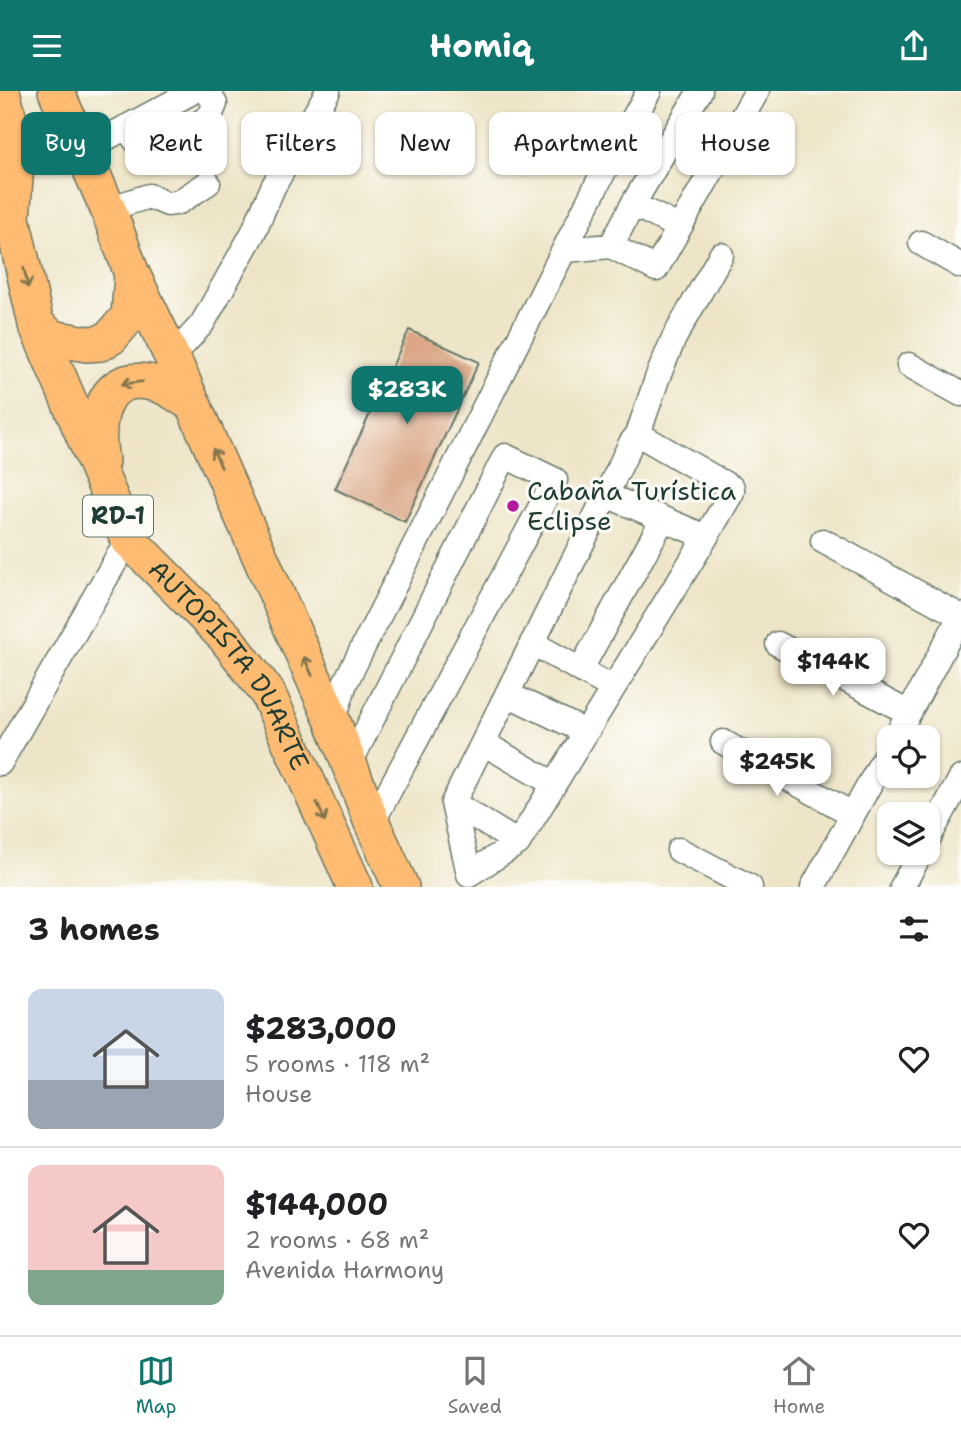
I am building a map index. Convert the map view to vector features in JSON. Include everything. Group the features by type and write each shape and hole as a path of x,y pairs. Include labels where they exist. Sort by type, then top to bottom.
{"highway":[{"name":"AUTOPISTA DUARTE","path":"56,91 65,112"},
{"name":"AUTOPISTA DUARTE","path":"3,98 17,153 12,218 36,324 128,539 225,637 267,692 355,887"},
{"name":"AUTOPISTA DUARTE","path":"93,175 132,274 194,405 333,722 372,823 401,887"},
{"path":"36,324 52,338 87,344 101,343 111,337 129,316 132,274"},
{"path":"106,488 99,450 99,431 102,410 109,393 123,382 138,381 158,384 194,405"}],"street":[{"path":"154,112 194,91"},
{"path":"207,91 215,104 211,112"},
{"path":"172,357 202,324 253,233 273,187 328,91"},
{"path":"333,722 345,683 608,163 649,91"},
{"path":"611,246 700,91"},
{"path":"565,250 611,246 656,269 757,91"},
{"path":"108,209 149,196 168,204 179,202 208,183"},
{"path":"633,204 678,227"},
{"path":"921,243 961,266"},
{"path":"638,434 732,488 733,492 518,843 463,880 453,803 631,443 638,434 674,338 721,255"},
{"path":"909,365 961,394"},
{"path":"349,765 505,456 555,480 372,823"},
{"path":"606,495 706,537"},
{"path":"580,669 663,519"},
{"path":"0,763 128,539"},
{"path":"823,541 961,616 902,725"},
{"path":"533,643 613,688"},
{"path":"778,644 909,713"},
{"path":"507,694 586,731"},
{"path":"723,742 852,814"},
{"path":"483,743 554,784"},
{"path":"813,887 877,769"},
{"path":"940,817 961,778"},
{"path":"453,803 518,843"},
{"path":"679,850 750,887"},
{"path":"902,887 913,865"}],"building":[{"path":"409,330 479,362 405,522 335,489"}],"place":[{"name":"Cabaña Turística Eclipse","path":"513,506"}]}
